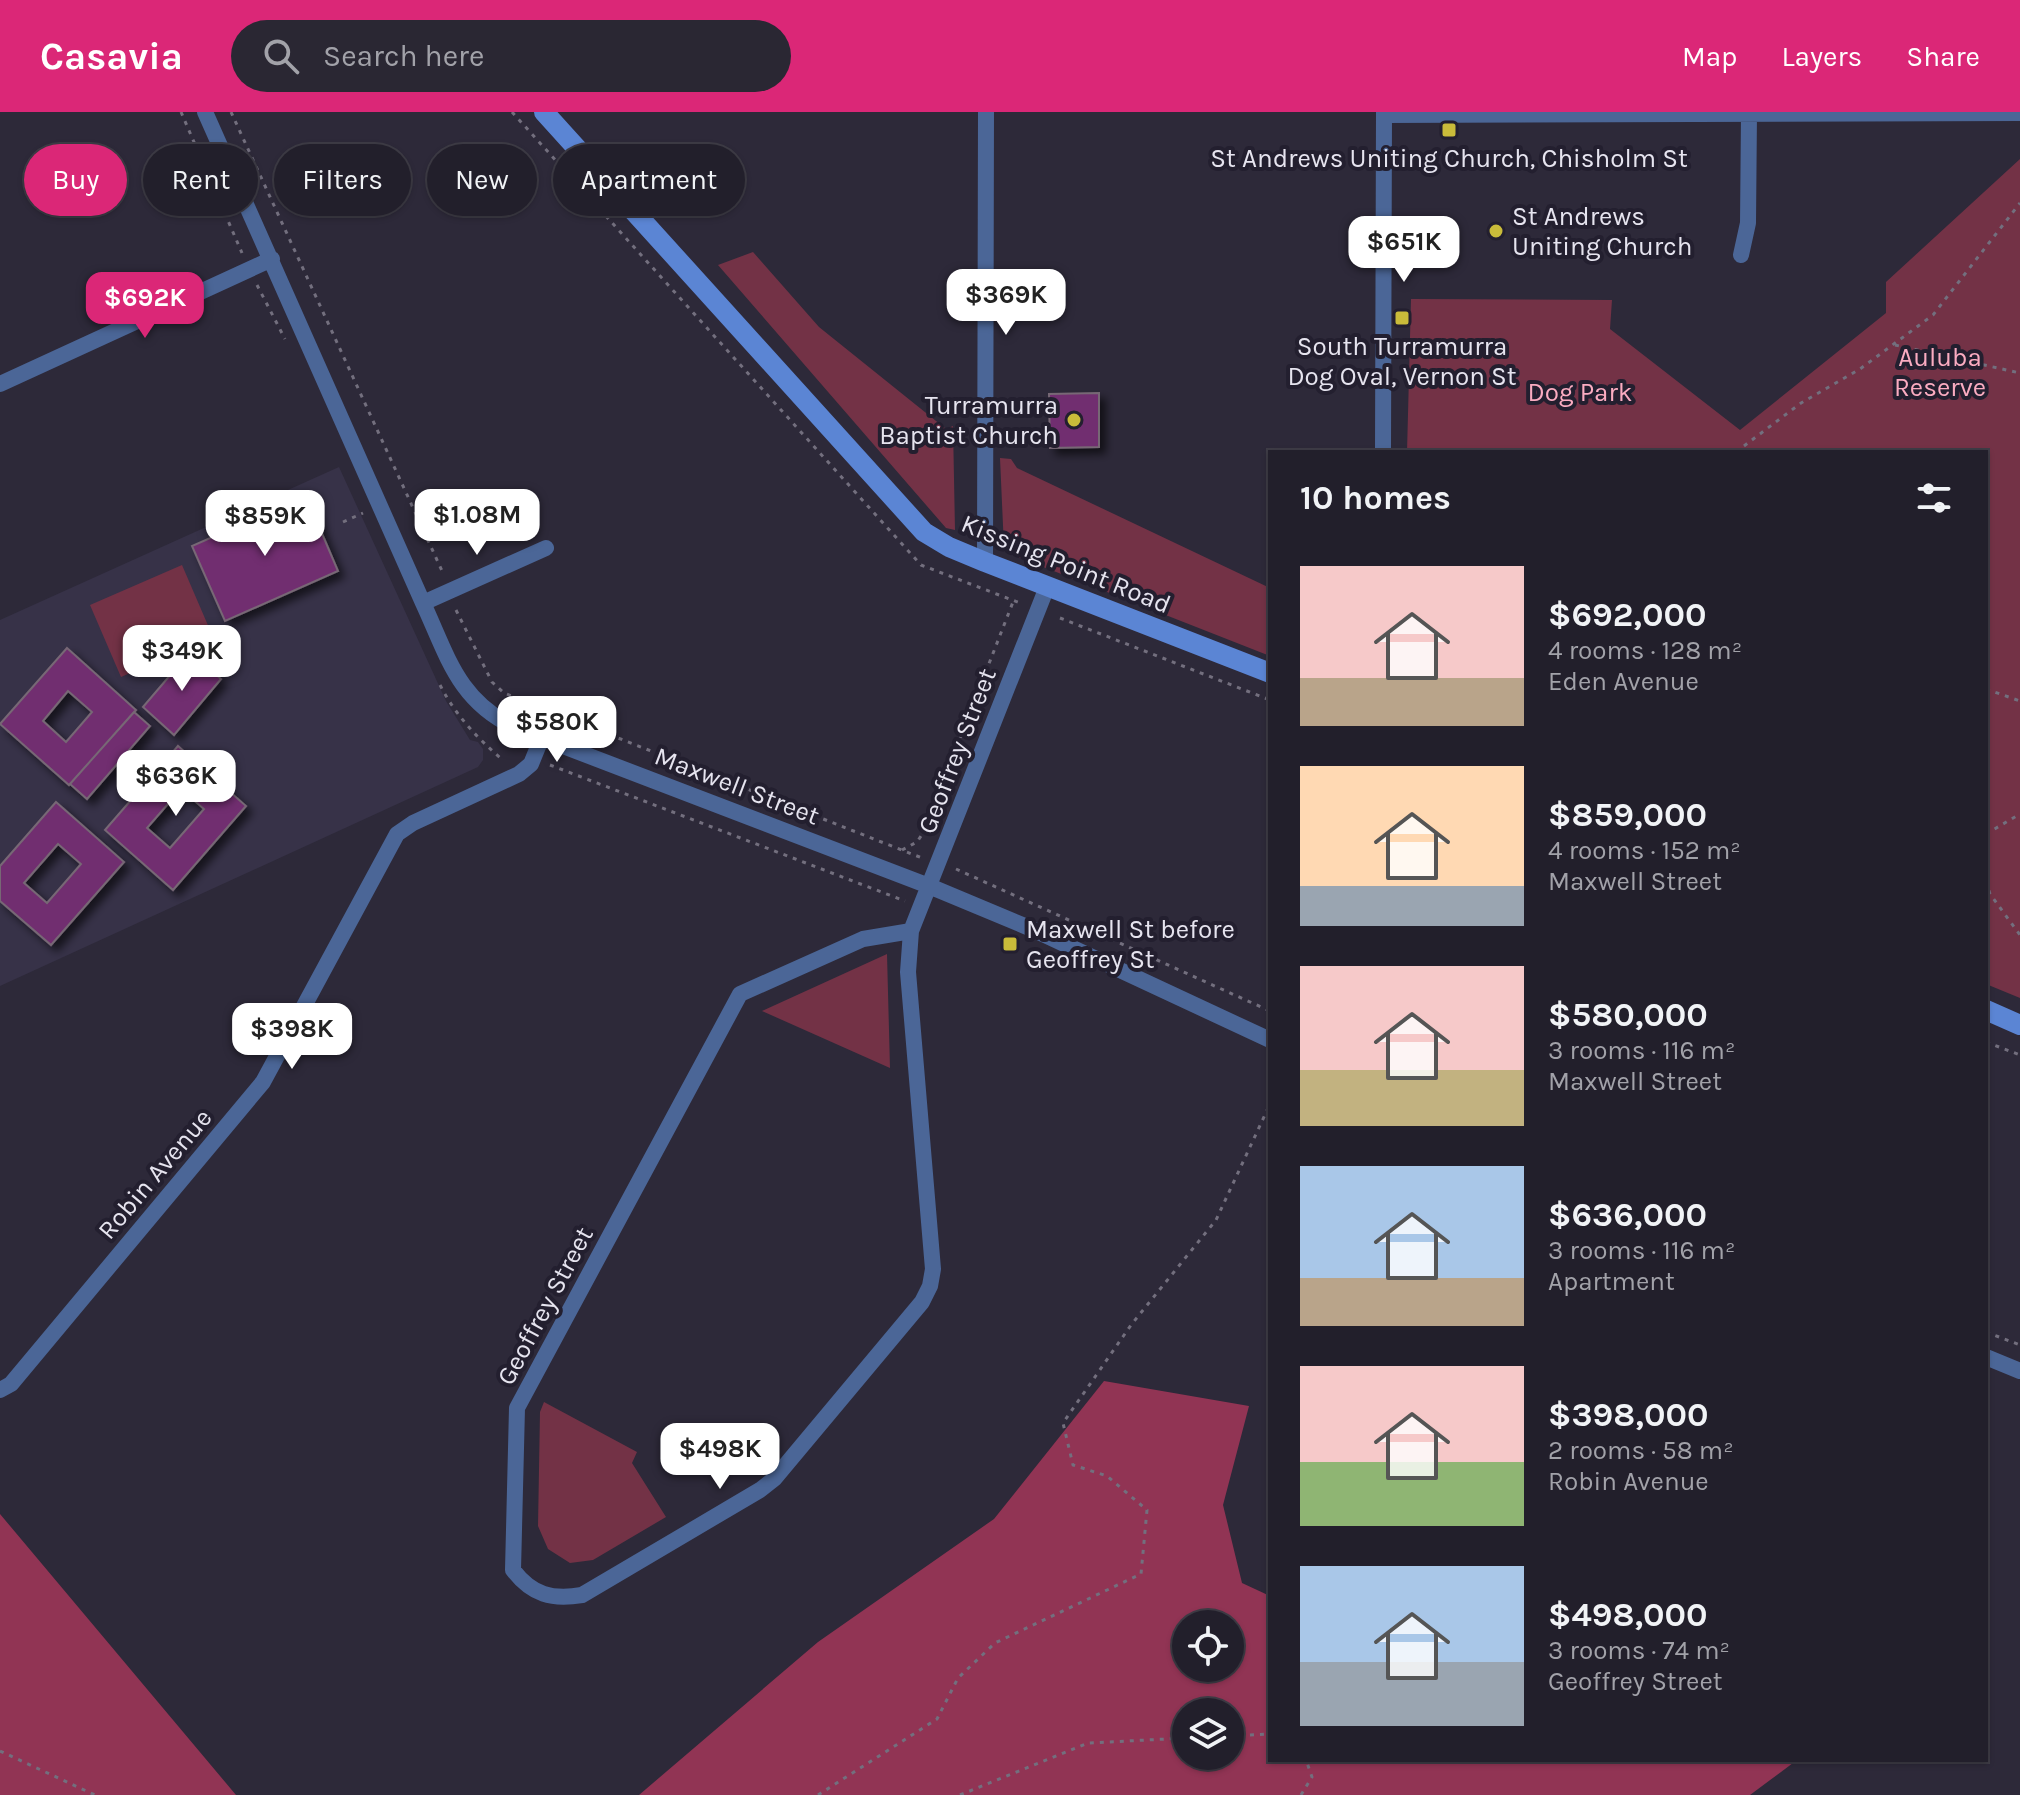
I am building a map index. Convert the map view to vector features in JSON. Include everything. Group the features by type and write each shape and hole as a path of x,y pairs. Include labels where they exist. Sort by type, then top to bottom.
{"street":[{"name":"Maxwell Street","path":"205,112 459,679 470,696 494,717 929,886 1032,929 1268,1039"},
{"name":"Kissing Point Road","path":"544,112 924,532 949,547 985,562 1268,672"},
{"path":"985,562 986,112"},
{"path":"1741,255 1748,223 1749,113"},
{"path":"1383,450 1384,114 2020,113"},
{"path":"0,384 272,259"},
{"path":"423,603 546,548"},
{"name":"Geoffrey Street","path":"911,931 863,939 740,994 517,1408 513,1570 523,1584 538,1593 559,1599 582,1595 760,1490 774,1479 922,1302 930,1286 933,1269 908,972 911,931 1047,587"},
{"name":"Robin Avenue","path":"0,1390 11,1384 263,1082 397,834 413,823 519,774 531,764 542,737"},
{"path":"1988,1011 2020,1025"},
{"path":"1988,1358 2020,1371"}],"path":[{"path":"181,112 244,256"},
{"path":"231,112 444,577"},
{"path":"1739,450 1801,403 1860,369 1933,315 2020,203"},
{"path":"1893,344 2020,373"},
{"path":"343,522 363,513"},
{"path":"902,850 917,842 923,833 1013,600"},
{"path":"456,610 492,682 504,693 922,858"},
{"path":"1060,618 1268,699"},
{"path":"1988,690 2020,701"},
{"path":"549,765 905,901"},
{"path":"736,796 741,785"},
{"path":"1988,833 2020,814"},
{"path":"956,869 1268,1010"},
{"path":"1988,888 2020,935"},
{"path":"1988,1043 2020,1055"},
{"path":"818,1795 937,1719 958,1678 995,1643 1141,1574 1147,1510 1107,1476 1073,1465 1063,1423 1131,1325 1216,1220 1268,1108"},
{"path":"1988,1333 2020,1345"},
{"path":"1244,1735 1268,1734"},
{"path":"960,1795 1088,1743 1172,1739"},
{"path":"0,1751 95,1795"},
{"path":"1301,1795 1312,1777 1307,1762"}],"shaded area":[{"path":"339,467 446,701 470,740 478,742 483,749 483,760 478,767 0,986 0,620"},
{"path":"1104,1381 1249,1406 1223,1505 1242,1583 1268,1595 1268,1762 1794,1762 1750,1795 639,1795 818,1642 994,1519"},
{"path":"0,1514 236,1795 0,1795"}],"green space":[{"name":"Auluba Reserve","path":"2020,159 2020,998 1988,985 1988,450 1407,450 1411,299 1612,300 1610,329 1740,430 1886,313 1886,282"},
{"path":"753,252 819,327 946,429 953,426 955,530 946,528 718,265"},
{"path":"1000,458 1011,459 1017,468 1268,587 1268,655 1018,557 1004,548"},
{"path":"182,565 213,637 121,677 90,605"},
{"path":"887,954 890,1068 762,1011"},
{"path":"544,1402 637,1452 632,1463 666,1517 593,1560 570,1563 548,1549 538,1526 540,1412"}],"building":[{"name":"Turramurra Baptist Church","path":"1099,393 1099,447 1050,448 1049,394"},
{"path":"306,496 338,571 225,621 192,546"},
{"path":"67,648 136,710 69,785 0,724","holes":["68,691 92,712 66,742 43,721"]},
{"path":"190,652 221,679 174,735 143,707"},
{"path":"134,712 150,726 87,799 70,784"},
{"path":"178,746 246,806 173,890 105,830","holes":["181,789 204,809 170,848 147,828"]},
{"path":"56,802 124,862 51,945 0,901 0,866","holes":["58,844 81,864 47,903 24,883"]}],"place":[{"name":"St Andrews Uniting Church, Chisholm St","path":"1449,130"},
{"name":"St Andrews Uniting Church","path":"1496,231"},
{"name":"South Turramurra Dog Oval, Vernon St","path":"1402,318"},
{"name":"Turramurra Baptist Church","path":"1074,420"},
{"name":"Maxwell St before Geoffrey St","path":"1010,944"}],"park label":[{"name":"Dog Park","path":"1580,392"}]}
